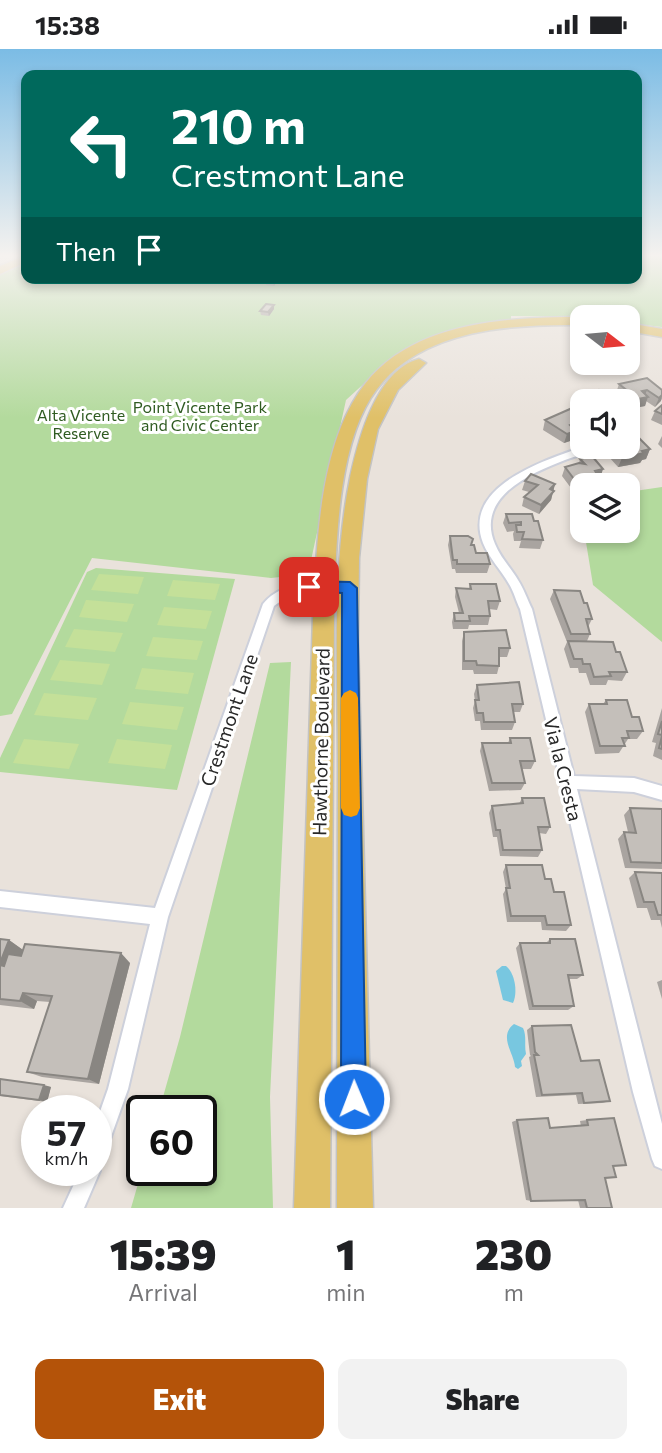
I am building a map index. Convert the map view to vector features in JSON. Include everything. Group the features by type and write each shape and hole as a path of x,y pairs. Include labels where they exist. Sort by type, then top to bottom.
{"main road":[{"name":"Hawthorne Boulevard","path":"355,1208 337,587 336,482 346,439 361,402 386,372 429,344 481,328 533,321 570,321"},
{"name":"Hawthorne Boulevard","path":"312,1208 337,587 353,523 365,449 383,399 394,383 427,358 474,339 533,329 570,329"},
{"path":"640,329 662,333"},
{"path":"640,337 662,341"}],"street":[{"name":"Via la Cresta","path":"570,456 515,479 492,499 486,512 487,539 516,586 526,609 566,782 662,1159"},
{"name":"Crestmont Lane","path":"112,1106 160,917 269,604 294,587 337,587"},
{"path":"566,782 634,785 662,793"},
{"path":"0,899 160,917"},
{"path":"73,1208 83,1186"}],"green space":[{"name":"Point Vicente Park and Civic Center","path":"0,309 570,309 570,317 511,316 511,320 470,326 407,350 380,369 346,400 308,574 271,578 92,558 12,714 0,716"},
{"name":"Point Vicente Park and Civic Center","path":"640,309 662,309 662,327 640,324"},
{"path":"662,487 662,642 593,585 586,543 640,543 640,490"},
{"path":"96,568 235,579 177,790 0,772 0,758 87,572"},
{"path":"99,574 144,577 138,594 91,590"},
{"path":"173,580 220,584 215,600 167,596"},
{"path":"86,600 134,604 127,622 79,617"},
{"path":"164,607 212,611 206,629 157,625"},
{"path":"74,629 123,633 115,652 65,647"},
{"path":"153,637 203,641 197,660 146,656"},
{"path":"60,660 110,664 102,685 50,680"},
{"path":"291,662 270,1097 273,1208 131,1208 137,1186 217,1186 217,1095 164,1095 180,1037 270,663"},
{"path":"142,668 194,673 188,694 135,689"},
{"path":"44,693 97,698 88,720 34,715"},
{"path":"130,702 184,707 177,730 122,724"},
{"path":"24,739 79,744 69,769 13,763"},
{"path":"117,739 172,745 165,769 108,763"}],"water":[{"path":"502,966 509,969 515,983 513,1003 503,1000 496,971"},
{"path":"514,1024 523,1028 525,1037 526,1054 521,1061 522,1066 518,1069 515,1067 507,1039 509,1029"}],"building":[{"path":"647,378 662,390 662,395 659,398 647,390 642,391 648,397 640,399 640,389 625,389 619,384"},
{"path":"662,405 662,414 655,411"},
{"path":"570,409 570,433 567,434 545,420"},
{"path":"640,439 650,449 642,451 644,453 640,454"},
{"path":"580,459 595,459 603,469 595,471 596,473 570,474 565,467 579,463 585,464"},
{"path":"531,474 555,484 550,489 554,491 541,505 524,497 538,485 525,481"},
{"path":"506,514 532,514 534,521 538,521 543,540 522,539 524,532 517,532 516,525 521,525 521,522 509,523"},
{"path":"450,536 468,536 473,539 471,545 474,545 476,553 487,553 490,564 457,564 457,560 453,560"},
{"path":"470,584 496,584 500,601 488,601 490,616 469,616 470,621 455,621 454,613 463,613 456,588 471,589"},
{"path":"554,590 580,591 592,619 586,619 590,634 571,634"},
{"path":"506,630 510,648 499,648 499,666 477,665 476,661 464,661 464,632"},
{"path":"568,641 613,642 616,652 620,652 627,672 609,672 611,676 594,677 590,664 583,664 582,659 574,659"},
{"path":"519,682 523,704 512,704 515,722 484,722 483,713 477,713 477,685"},
{"path":"606,700 627,700 632,717 639,717 643,731 627,731 629,738 622,738 625,746 600,746 589,704 607,704"},
{"path":"510,738 530,738 535,761 520,761 525,783 492,783 482,743 511,743"},
{"path":"522,798 544,798 550,827 538,827 542,850 503,850 492,806 523,803"},
{"path":"630,808 662,809 662,863 631,862 624,832 636,833"},
{"path":"506,865 542,865 545,879 551,879 554,892 564,892 571,925 547,925 545,916 511,916 506,888 510,888"},
{"path":"635,872 662,873 662,915 658,915 654,902 644,902"},
{"path":"0,939 9,940 0,963"},
{"path":"550,939 575,939 583,975 568,975 574,1006 533,1006 520,943 550,943"},
{"path":"25,944 121,953 88,1079 27,1072 52,996 23,993 20,1001 0,999 0,965 4,966 8,954 21,956"},
{"path":"571,1025 581,1061 599,1060 610,1101 584,1103 582,1093 542,1095 534,1055 538,1055 535,1052 532,1026"},
{"path":"0,1079 44,1085 41,1095 21,1095 21,1098 0,1095"},
{"path":"548,1118 550,1128 588,1125 587,1120 614,1118 626,1165 613,1166 616,1177 605,1178 612,1208 587,1208 585,1200 531,1201 517,1120"}],"slow traffic":[{"path":"350,698 351,808"}],"route":[{"path":"309,587 350,588 354,1099"}],"park label":[{"name":"Alta Vicente Reserve","path":"81,424"}]}
